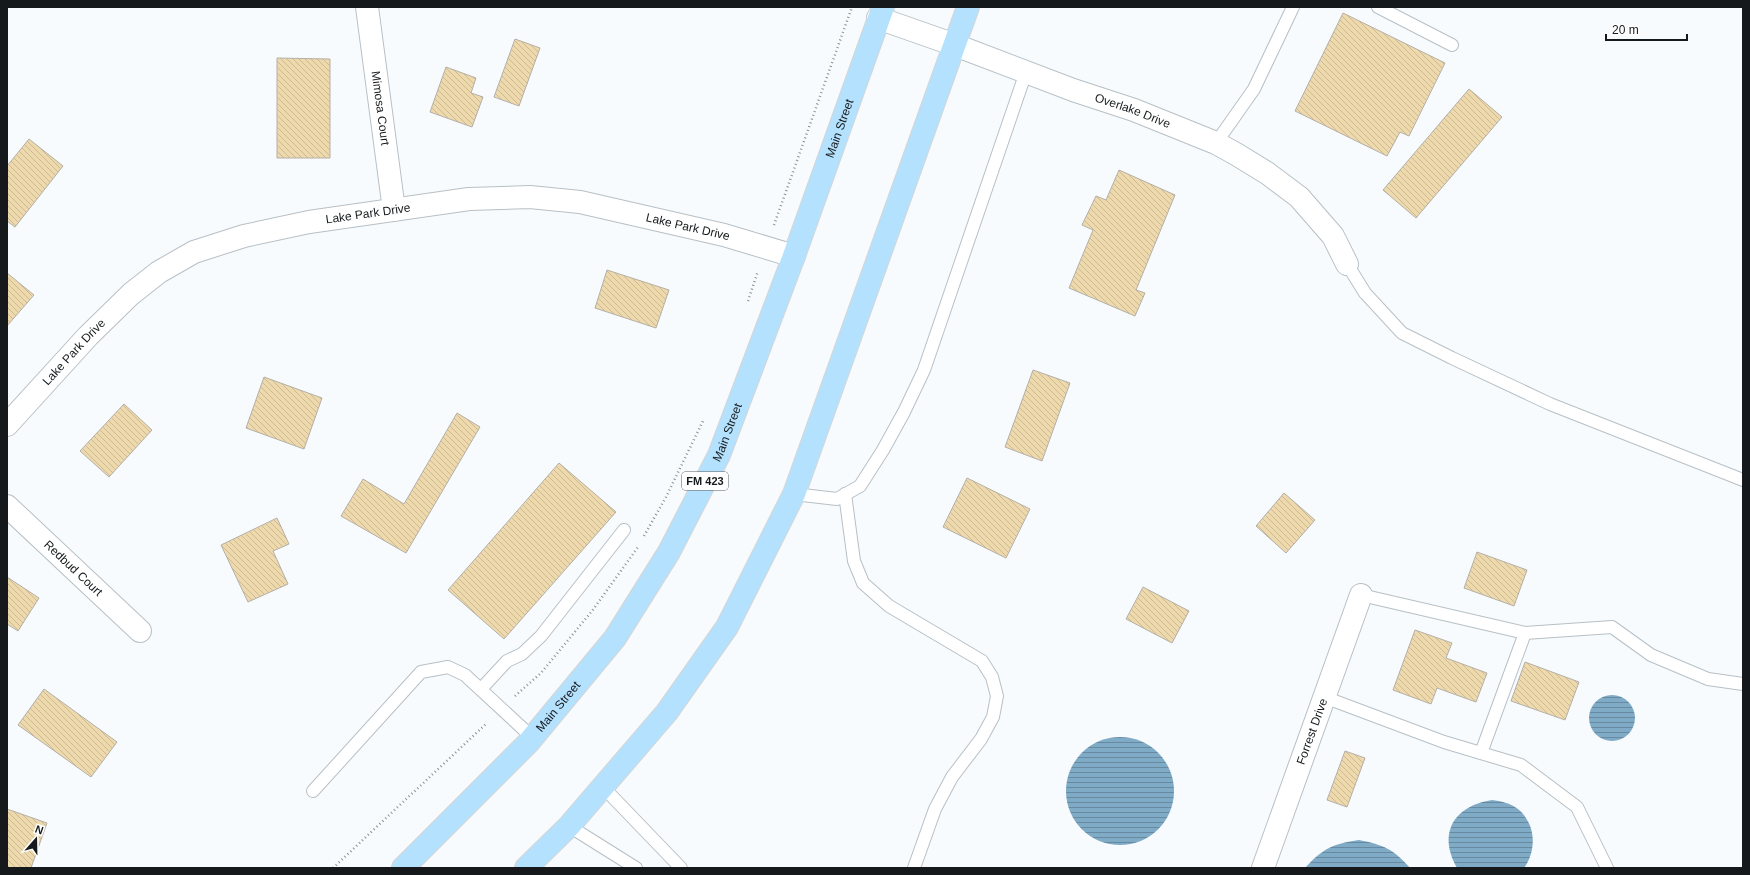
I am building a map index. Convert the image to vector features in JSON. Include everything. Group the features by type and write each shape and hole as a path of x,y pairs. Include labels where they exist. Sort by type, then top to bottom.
{"main road":[{"path":"526,868 569,826 667,712 727,627 794,494 968,7"},
{"name":"Main Street","path":"403,868 532,738 615,638 669,552 718,455 794,256 880,13"}],"street":[{"name":"Mimosa Court","path":"367,7 394,210"},
{"name":"Overlake Drive","path":"880,13 955,45 1073,90 1134,110 1216,143 1267,173 1299,197 1333,236 1347,264"},
{"name":"Lake Park Drive","path":"7,425 88,336 131,294 159,272 194,252 244,236 309,222 469,199 530,197 580,202 724,235 794,256"},
{"name":"Redbud Court","path":"7,506 140,631"},
{"name":"Forrest Drive","path":"1263,868 1361,595"}],"lane":[{"path":"1216,143 1254,89 1293,7"},
{"path":"1378,7 1452,45"},
{"path":"794,494 837,499 860,486 883,450 904,412 924,370 1026,72"},
{"path":"1347,264 1365,293 1402,333 1550,404 1743,480"},
{"path":"845,494 854,561 863,583 889,606 982,661 992,677 997,696 993,717 981,739 952,777 935,809 914,868"},
{"path":"481,689 508,662 522,654 541,636 624,530"},
{"path":"1361,595 1525,633 1612,627 1651,655 1708,679 1743,684"},
{"path":"1481,753 1525,633"},
{"path":"313,791 421,672 448,667 465,675 532,738"},
{"path":"1324,697 1444,742 1521,765 1577,807 1607,868"},
{"path":"603,787 681,868"},
{"path":"569,826 636,868"}],"path":[{"path":"747,305 852,7"},
{"path":"643,538 666,497 704,419"},
{"path":"333,868 545,667 592,611 639,545"}],"water":[{"path":"1612,695 1625,699 1631,705 1635,718 1631,731 1625,737 1612,741 1599,737 1593,731 1589,718 1593,705 1599,699"},
{"path":"1120,737 1141,741 1158,753 1170,770 1174,791 1170,812 1158,829 1141,841 1120,845 1099,841 1082,829 1070,812 1066,791 1070,770 1082,753 1099,741"},
{"path":"1492,800 1515,807 1524,815 1533,837 1533,845 1528,861 1524,868 1457,868 1451,855 1449,843 1449,833 1453,823 1459,815 1468,808 1479,803"},
{"path":"1359,840 1388,849 1398,856 1410,868 1305,868 1323,851 1335,845"}],"building":[{"path":"1343,13 1445,63 1409,136 1400,132 1387,156 1295,111"},
{"path":"515,39 540,48 519,106 494,97"},
{"path":"277,58 330,59 330,158 277,158"},
{"path":"446,67 476,78 471,93 483,97 472,127 430,112"},
{"path":"1469,89 1502,117 1416,218 1383,190"},
{"path":"29,139 63,166 15,227 7,221 7,166"},
{"path":"1119,170 1175,195 1136,290 1145,293 1135,316 1069,288 1093,230 1082,225 1096,196 1106,200"},
{"path":"607,270 669,290 656,328 595,308"},
{"path":"7,273 34,295 7,326"},
{"path":"1033,370 1070,383 1042,461 1005,447"},
{"path":"264,377 322,398 304,449 246,428"},
{"path":"124,404 152,430 109,477 80,451"},
{"path":"457,413 480,427 406,553 341,516 363,479 404,504"},
{"path":"559,463 616,512 504,639 448,590"},
{"path":"967,478 1030,509 1006,558 943,527"},
{"path":"1284,493 1315,520 1286,553 1256,526"},
{"path":"277,518 289,544 273,551 288,584 248,602 221,545"},
{"path":"1477,552 1527,570 1514,606 1464,588"},
{"path":"7,577 39,598 18,631 7,624"},
{"path":"1143,587 1189,611 1172,643 1126,619"},
{"path":"1415,630 1452,643 1446,658 1487,673 1476,702 1437,688 1431,704 1393,690"},
{"path":"1525,662 1579,682 1565,720 1511,701"},
{"path":"44,689 117,742 91,777 18,725"},
{"path":"1345,751 1365,758 1347,807 1327,800"},
{"path":"7,809 47,823 31,868 7,868"}]}
